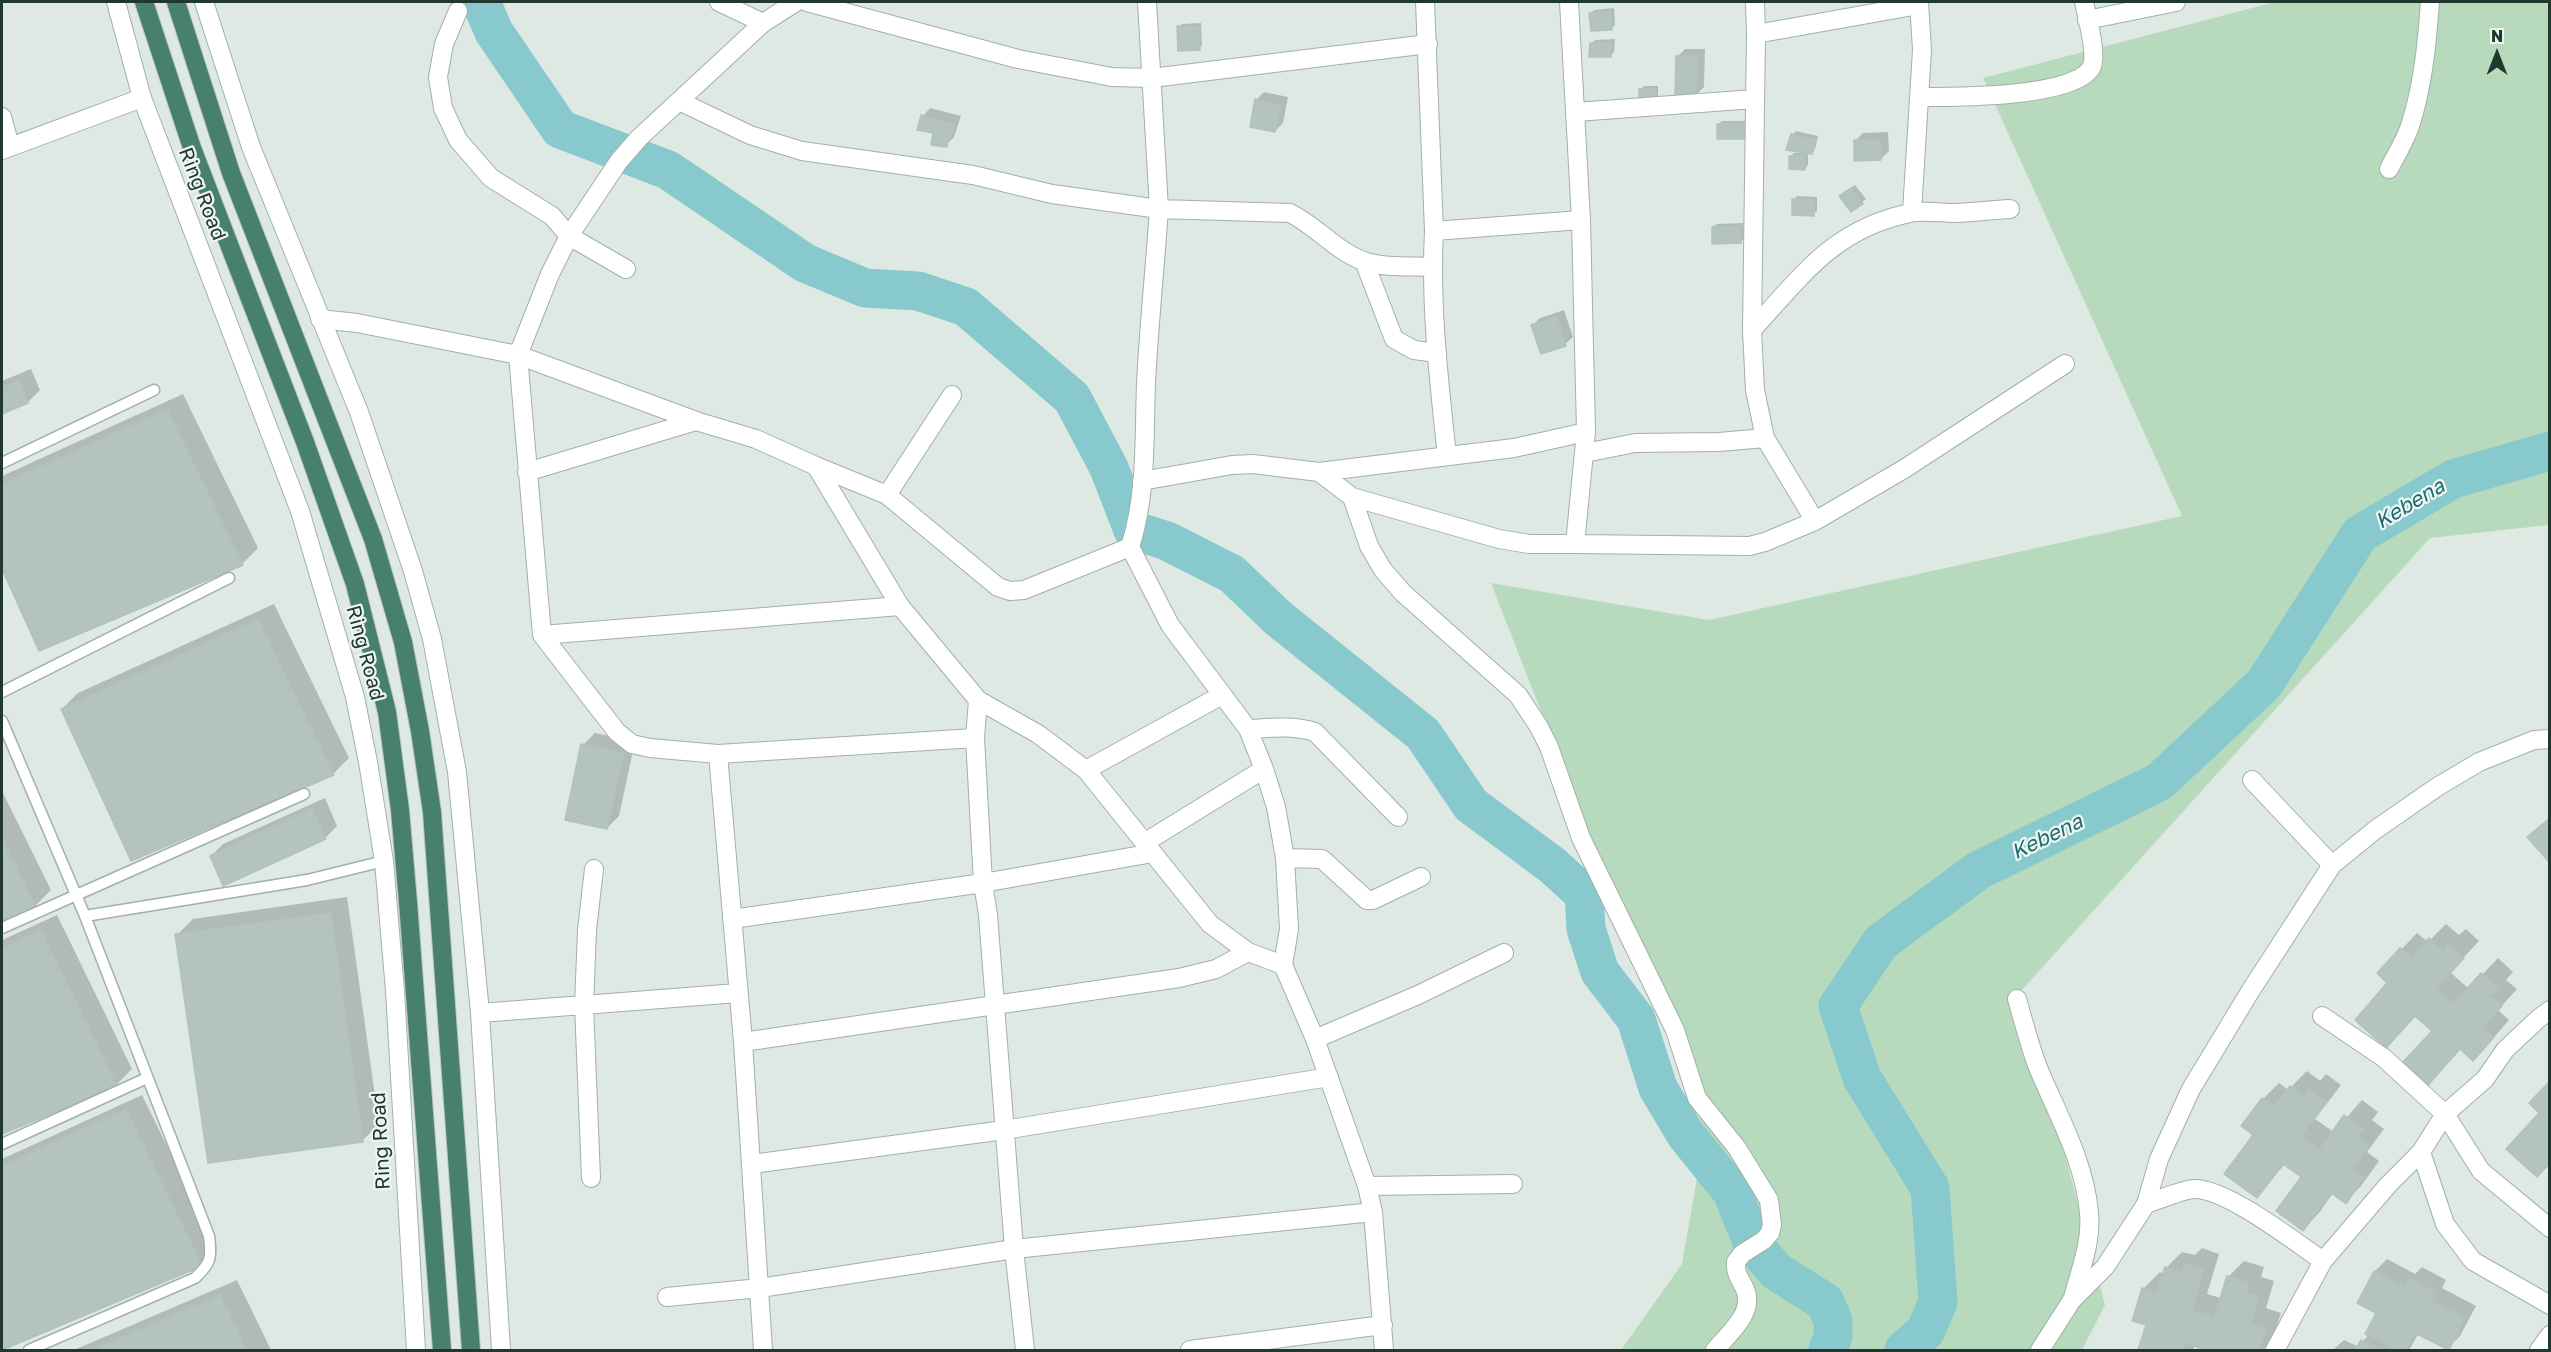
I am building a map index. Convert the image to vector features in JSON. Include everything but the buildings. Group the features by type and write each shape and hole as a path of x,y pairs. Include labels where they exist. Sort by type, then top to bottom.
{"highway":[{"name":"Ring Road","path":"144,2 192,148 305,442 345,554 355,584 387,712 400,810 406,879 442,1350"},
{"name":"Ring Road","path":"176,2 231,173 373,539 403,642 432,812 471,1350"}],"street":[{"name":"Ring Road","path":"116,2 142,98 300,512 355,697 384,861 395,991 416,1350"},
{"path":"204,2 251,147 359,412 413,571 432,639 457,772 480,1013 501,1350"},
{"path":"719,2 763,22"},
{"path":"796,2 763,22 639,138 619,161 569,236 550,274 518,355 542,634 617,732 632,744 650,748 718,754 975,738"},
{"path":"807,2 1040,64 1112,77 1152,78 1428,44"},
{"path":"1147,2 1159,209 1142,481 1138,516 1131,542 1170,625 1248,729 1276,807 1285,858 1289,929 1283,964 1315,1039 1367,1186 1372,1212 1384,1350"},
{"path":"1425,2 1434,231 1432,267 1447,456"},
{"path":"1569,2 1581,220 1586,432 1575,544"},
{"path":"1755,2 1752,330 1755,390 1765,438 1815,521"},
{"path":"1919,97 2006,94 2072,83 2085,75 2092,66 2094,55 2084,2"},
{"path":"2088,20 2176,2"},
{"path":"2389,169 2409,128 2416,100 2427,48 2430,2"},
{"path":"1756,34 1919,3 1922,50 1912,212"},
{"path":"458,11 444,44 438,77 443,108 458,140 491,177 552,216 569,236 626,269"},
{"path":"2,117 6,148 142,98"},
{"path":"1576,112 1755,99"},
{"path":"679,101 750,135 802,151 973,175 1052,194 1159,209 1290,213 1304,220 1341,249 1364,261 1432,267"},
{"path":"1752,330 1832,246 1851,234 1875,223 1912,212 1955,213 2010,209"},
{"path":"1434,231 1581,220"},
{"path":"1364,261 1394,339 1414,350 1437,352"},
{"path":"320,319 357,323 518,355 696,421 756,440 887,495 998,587 1010,591 1024,590 1131,542"},
{"path":"1319,472 1352,497 1499,539 1529,544 1749,546 1765,542 1815,521 1904,469 2065,364"},
{"path":"887,495 952,395"},
{"path":"527,472 696,421"},
{"path":"1142,481 1232,465 1253,464 1319,472 1514,448 1586,432"},
{"path":"1585,453 1635,443 1719,442 1765,438"},
{"path":"816,466 900,606 978,700 1038,734 1086,770 1210,924 1248,952 1283,964"},
{"path":"1352,497 1369,546 1383,570 1403,593 1518,695 1539,727 1549,747 1581,838 1675,1030 1697,1098 1737,1148 1769,1200 1772,1225 1764,1240 1742,1254 1736,1262 1736,1268 1748,1297 1748,1308 1715,1350"},
{"path":"542,634 900,606"},
{"path":"1086,770 1222,695"},
{"path":"978,700 975,738 983,883 1014,1249 1025,1350"},
{"path":"1248,729 1295,728 1315,732 1398,818"},
{"path":"2040,1350 2072,1300 2105,1267 2145,1204 2159,1158 2191,1089 2251,990 2332,865 2375,830 2437,787 2479,762 2534,740 2550,739"},
{"path":"718,754 743,1042 763,1350"},
{"path":"732,919 983,883 1149,848 1264,770"},
{"path":"2252,780 2332,865"},
{"path":"1285,858 1322,859 1367,900 1373,900 1421,877"},
{"path":"591,1178 584,1005 587,930 594,869"},
{"path":"743,1042 1179,978 1216,969 1248,952"},
{"path":"1315,1039 1419,995 1504,953"},
{"path":"480,1013 738,993"},
{"path":"2017,999 2036,1063 2071,1144 2085,1188 2090,1214 2088,1238 2072,1300"},
{"path":"2276,1350 2323,1260 2388,1185 2421,1152 2445,1114 2485,1079 2505,1050 2550,1010"},
{"path":"2322,1016 2384,1058 2445,1114 2481,1171 2550,1228"},
{"path":"752,1164 1004,1130 1329,1077"},
{"path":"2421,1152 2445,1224 2473,1260 2550,1305"},
{"path":"1367,1186 1513,1184"},
{"path":"2145,1204 2195,1189 2220,1196 2323,1260"},
{"path":"667,1297 760,1288 1014,1249 1372,1212"},
{"path":"1190,1350 1383,1325"},
{"path":"2539,1350 2550,1335"}],"lane":[{"path":"2,463 154,390"},
{"path":"2,692 229,578"},
{"path":"2,721 85,915 209,1236 211,1251 209,1266 195,1278 29,1350"},
{"path":"2,928 304,794"},
{"path":"85,915 308,880 384,861"},
{"path":"2,1144 147,1078"}],"green space":[{"path":"2275,2 2549,2 2549,525 2430,538 2021,991 2105,1305 2082,1350 1621,1350 1682,1264 1705,1132 1491,583 1709,620 2182,516 1983,78"}],"waterway":[{"path":"481,2 494,32 560,129 668,170 805,263 865,288 918,291 966,307 1072,398 1109,468 1133,530 1167,541 1232,574 1278,618 1423,734 1471,805 1552,865 1584,894 1586,929 1600,972 1636,1019 1658,1088 1686,1135 1732,1192 1753,1244 1776,1271 1825,1302 1833,1321 1833,1336 1828,1350"},
{"name":"Kebena","path":"1904,1350 1925,1332 1938,1302 1930,1188 1862,1078 1838,1006 1881,942 1979,870 2159,782 2264,684 2360,534 2453,479 2550,451"}]}
